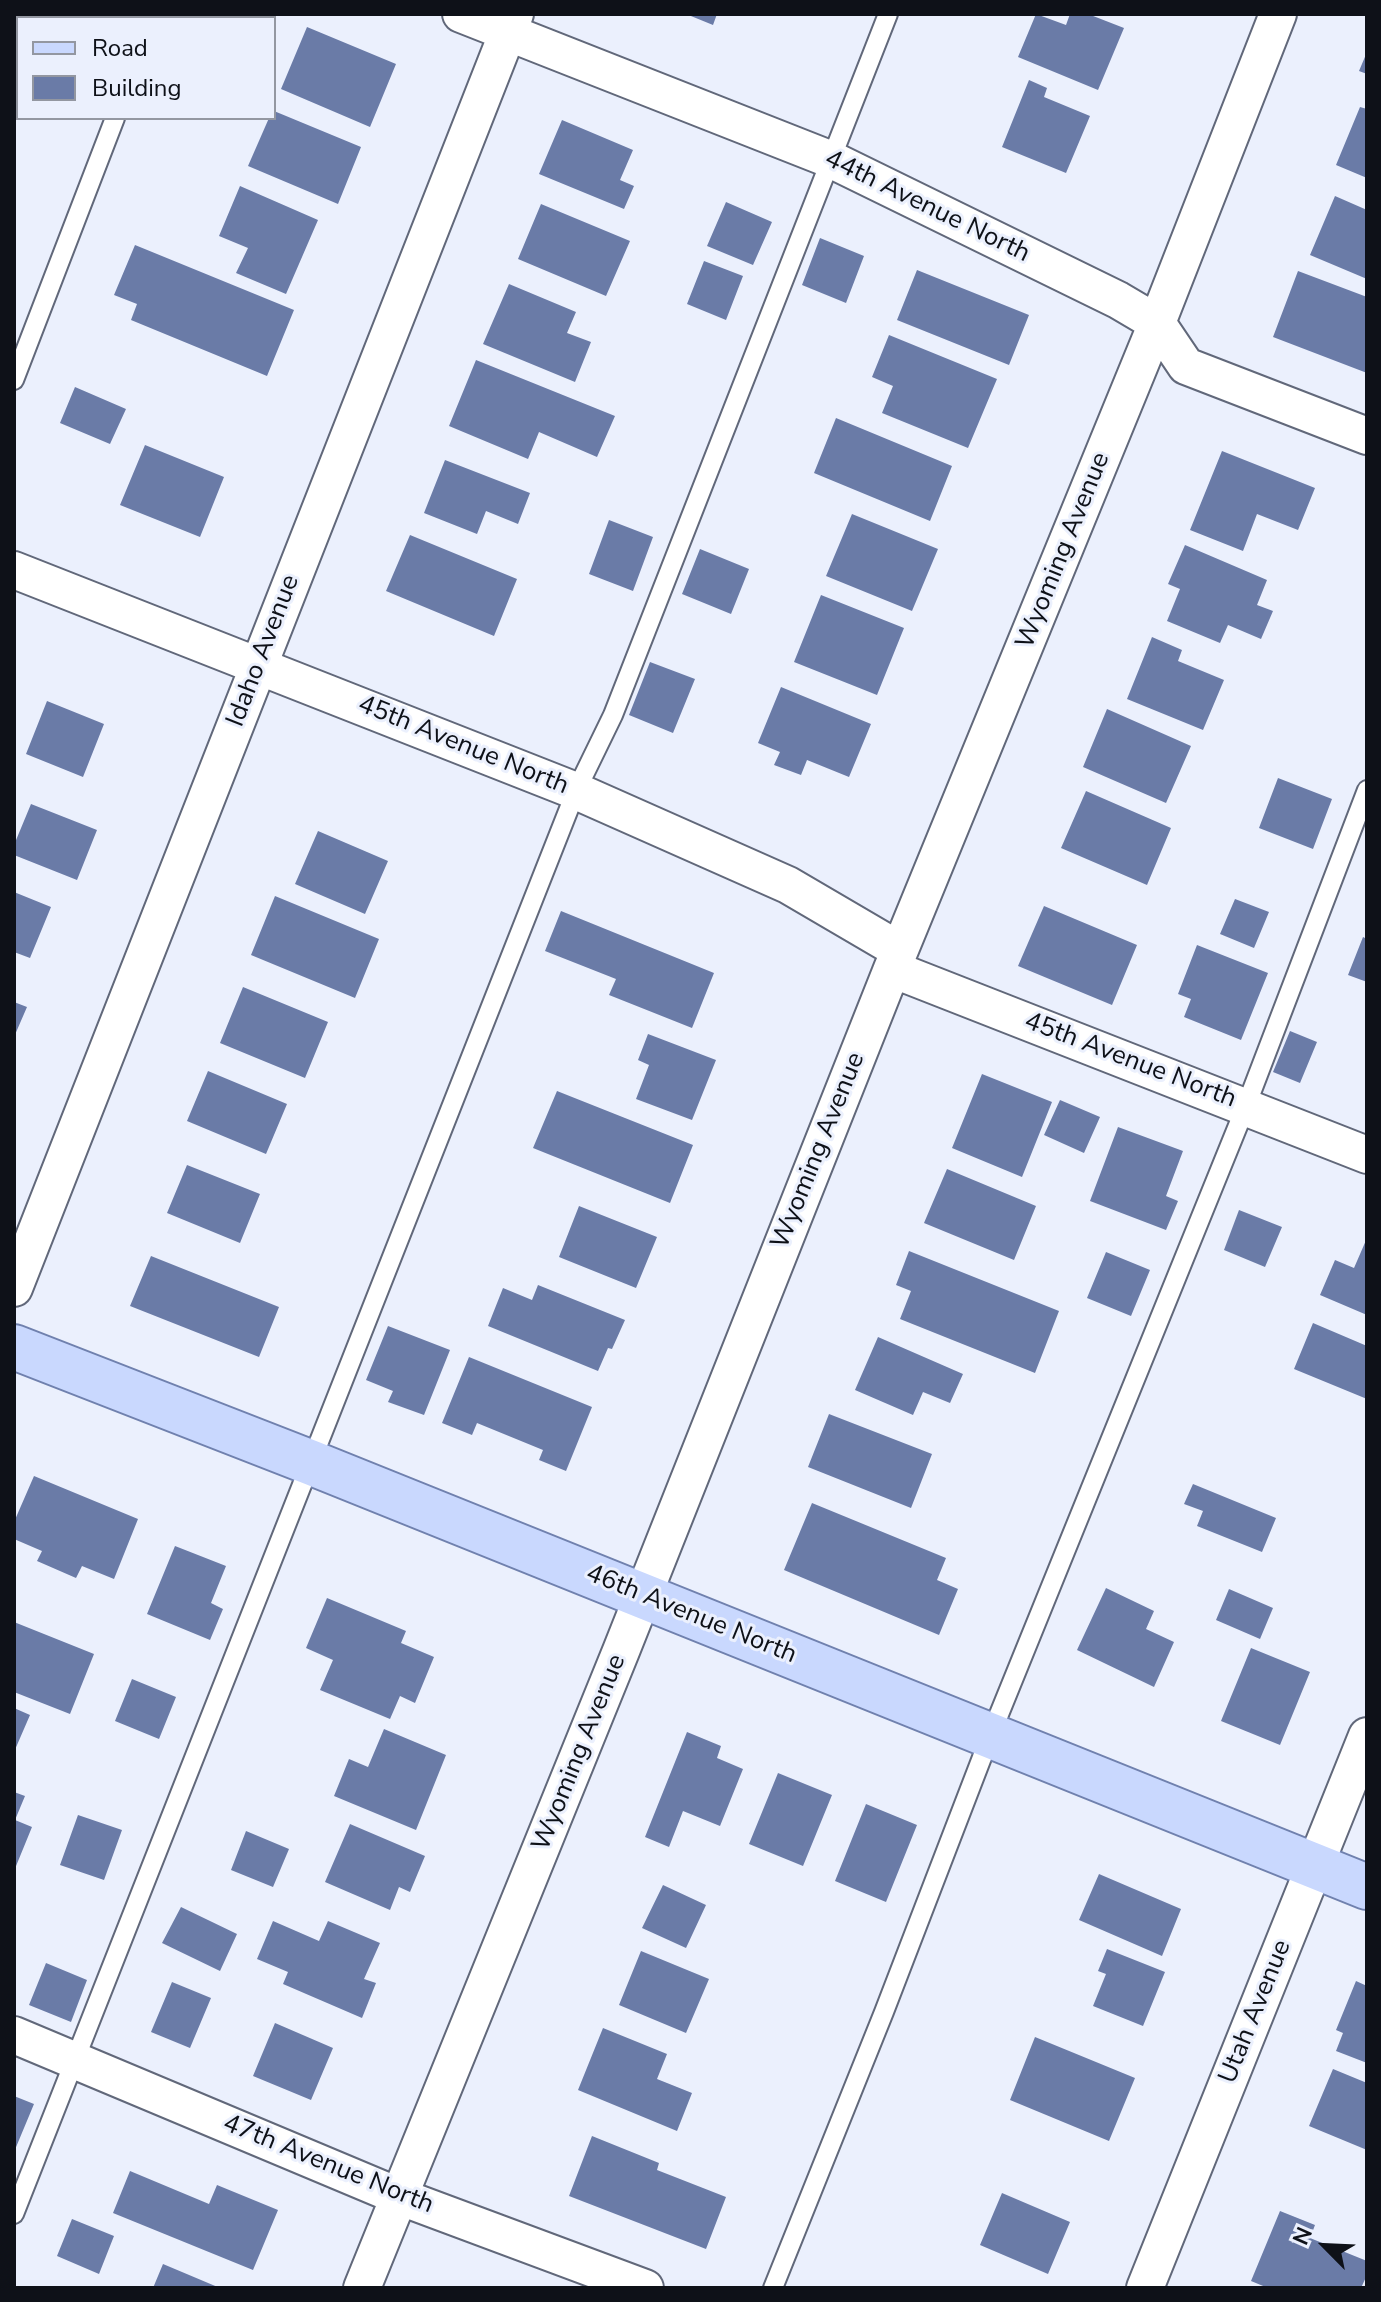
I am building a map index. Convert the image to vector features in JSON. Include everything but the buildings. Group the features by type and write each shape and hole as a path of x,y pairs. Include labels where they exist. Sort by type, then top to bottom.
{"main road":[{"name":"46th Avenue North","path":"14,1347 312,1463 1367,1887"}],"street":[{"name":"44th Avenue North","path":"461,14 512,23 832,160 1118,300 1157,323 1186,366 1367,436"},
{"name":"Wyoming Avenue","path":"362,2288 643,1596 896,960 1157,323 1278,14"},
{"name":"Idaho Avenue","path":"14,1288 512,23"},
{"name":"45th Avenue North","path":"14,570 576,791 788,885 896,960 1367,1155"},
{"name":"Utah Avenue","path":"1145,2288 1367,1736"},
{"name":"47th Avenue North","path":"14,2035 398,2196 645,2288"}],"lane":[{"path":"14,2214 576,791 613,715 888,14"},
{"path":"14,380 114,120"},
{"path":"773,2288 991,1734 1246,1106 1367,790"}]}
